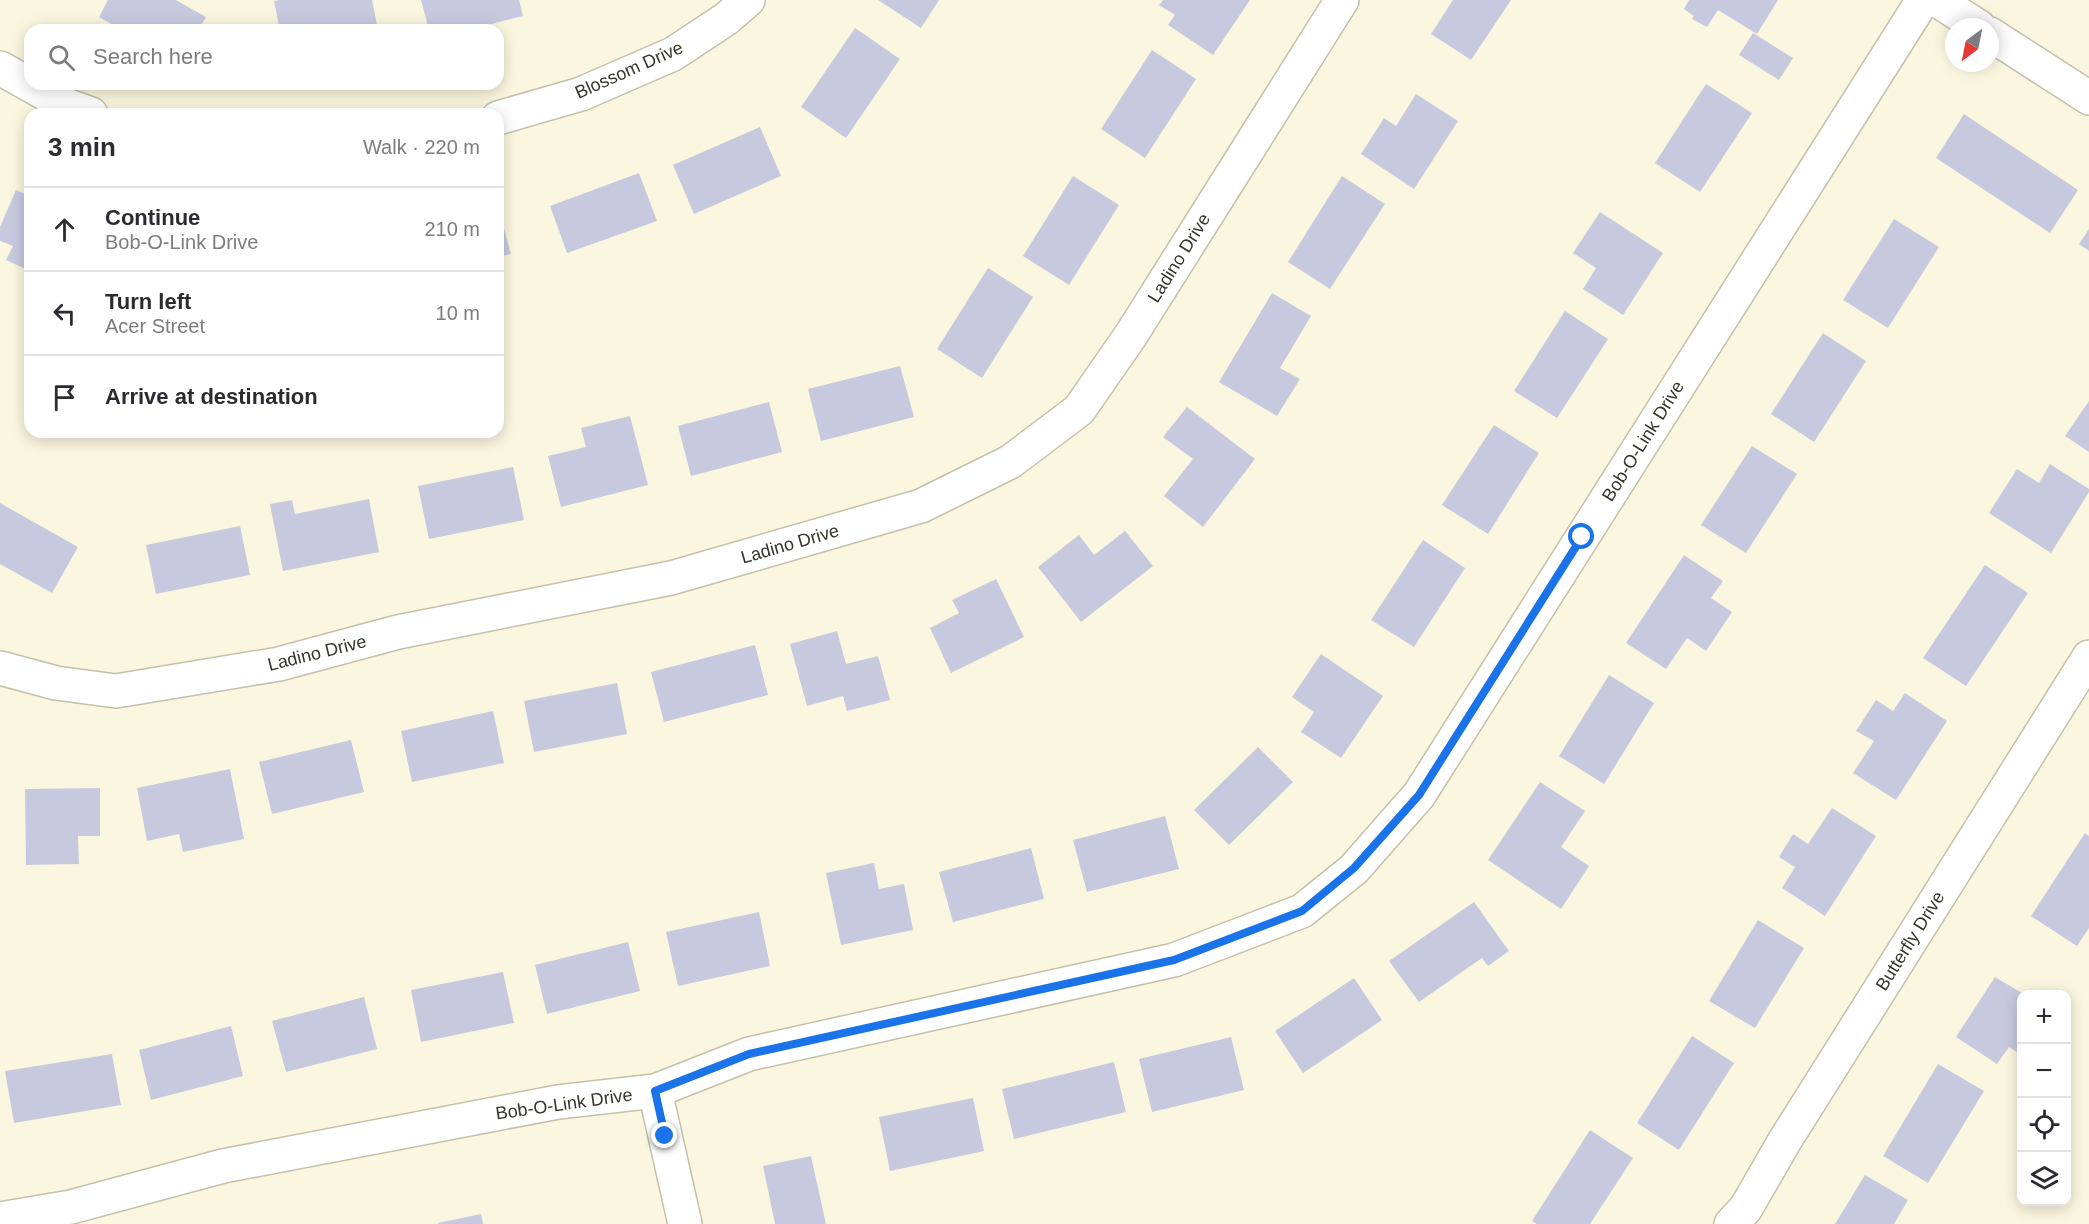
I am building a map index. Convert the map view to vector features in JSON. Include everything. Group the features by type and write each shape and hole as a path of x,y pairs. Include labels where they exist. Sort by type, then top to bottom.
{"street":[{"name":"Blossom Drive","path":"504,116 581,94 674,54 726,19 748,0"},
{"name":"Ladino Drive","path":"0,668 56,683 116,691 279,664 398,632 671,578 921,506 1000,467 1079,410 1137,325 1342,0"},
{"name":"Bob-O-Link Drive","path":"0,1219 71,1207 223,1166 558,1102 655,1091 749,1054 1174,960 1302,911 1354,868 1419,795 1923,0"},
{"path":"1937,0 1965,18"},
{"path":"1999,40 2089,98"},
{"path":"0,68 24,81"},
{"path":"39,90 74,108"},
{"name":"Butterfly Drive","path":"1731,1224 1746,1208 1784,1142 2089,657"},
{"path":"655,1091 685,1224"}],"building":[{"path":"108,0 176,0 206,17 202,24 111,24 99,17"},
{"path":"372,0 377,24 279,24 274,1"},
{"path":"421,0 519,0 523,16 492,24 427,24"},
{"path":"878,0 939,0 921,28"},
{"path":"1163,0 1250,0 1213,55 1168,25 1175,15 1159,5"},
{"path":"1453,0 1511,0 1471,60 1431,34"},
{"path":"1689,0 1778,0 1757,34 1718,10 1707,27 1692,19 1694,16 1684,9"},
{"path":"855,28 900,59 846,138 801,107"},
{"path":"1753,33 1793,58 1779,80 1739,55"},
{"path":"1152,50 1196,79 1145,158 1101,129"},
{"path":"1706,84 1752,113 1700,192 1655,163"},
{"path":"1416,94 1458,121 1414,189 1361,154 1384,118 1396,126"},
{"path":"1964,114 2078,190 2050,233 1936,158"},
{"path":"760,127 781,176 694,214 673,165"},
{"path":"639,173 657,221 567,253 550,206"},
{"path":"1073,176 1119,205 1069,285 1023,256"},
{"path":"1342,176 1385,204 1330,289 1288,262"},
{"path":"16,190 24,193 24,268 6,260 13,246 0,241 0,227"},
{"path":"1600,212 1663,253 1623,315 1583,289 1596,268 1573,253"},
{"path":"1894,219 1939,247 1888,328 1843,300"},
{"path":"504,229 511,254 504,256"},
{"path":"2089,229 2089,251 2079,244"},
{"path":"988,268 1033,297 982,378 937,349"},
{"path":"1272,293 1311,316 1280,368 1300,379 1277,416 1219,382"},
{"path":"1565,311 1608,339 1557,418 1514,391"},
{"path":"1823,333 1866,361 1814,442 1771,414"},
{"path":"900,366 914,417 821,441 808,389"},
{"path":"2089,401 2089,452 2065,436"},
{"path":"769,402 782,452 691,476 678,426"},
{"path":"1187,407 1255,459 1203,527 1164,496 1193,459 1163,437"},
{"path":"630,416 648,485 561,507 548,456 586,447 581,428"},
{"path":"1494,425 1539,453 1488,534 1442,505"},
{"path":"1752,446 1797,474 1746,553 1701,525"},
{"path":"2050,464 2089,489 2051,553 1989,513 2017,469 2039,483"},
{"path":"513,467 524,520 429,539 418,486"},
{"path":"369,499 379,552 283,571 270,504 292,500 295,514"},
{"path":"0,503 78,547 52,593 0,564"},
{"path":"240,526 250,575 156,594 146,545"},
{"path":"1125,531 1153,566 1081,622 1038,567 1079,535 1094,555"},
{"path":"1423,540 1465,568 1414,647 1371,620"},
{"path":"1684,555 1723,581 1711,598 1732,612 1706,651 1687,638 1666,669 1626,643"},
{"path":"1985,565 2028,593 1966,686 1923,658"},
{"path":"996,579 1024,637 951,673 930,628 959,613 952,600"},
{"path":"837,631 846,664 878,656 890,700 847,711 843,696 807,706 790,644"},
{"path":"755,645 768,695 664,722 651,672"},
{"path":"1321,654 1383,696 1341,758 1301,732 1314,712 1292,697"},
{"path":"1609,675 1654,703 1604,784 1559,756"},
{"path":"617,683 627,734 534,752 524,701"},
{"path":"1905,693 1947,721 1896,800 1853,773 1874,741 1856,731 1876,700 1893,711"},
{"path":"493,711 504,763 412,782 401,731"},
{"path":"351,740 364,792 272,814 259,762"},
{"path":"1258,747 1293,782 1229,845 1194,810"},
{"path":"230,769 244,839 183,852 179,834 147,841 137,788"},
{"path":"1540,782 1585,811 1561,847 1589,866 1561,909 1488,860"},
{"path":"100,788 100,836 78,836 79,864 26,865 25,789"},
{"path":"1832,808 1876,836 1825,916 1782,888 1795,867 1779,857 1793,834 1808,844"},
{"path":"1165,816 1179,869 1087,892 1073,840"},
{"path":"2085,833 2089,836 2089,928 2077,946 2031,916"},
{"path":"1031,848 1044,899 953,922 939,872"},
{"path":"874,863 879,889 904,884 913,930 841,945 826,873"},
{"path":"1474,902 1509,951 1488,966 1482,958 1419,1002 1389,961"},
{"path":"759,912 770,966 678,986 666,932"},
{"path":"1758,920 1804,948 1755,1028 1709,1001"},
{"path":"628,942 640,991 547,1014 535,965"},
{"path":"503,972 514,1023 421,1042 411,990"},
{"path":"1995,977 2017,990 2017,1052 2009,1047 1997,1064 1956,1037"},
{"path":"1354,978 1382,1020 1303,1073 1275,1031"},
{"path":"364,997 377,1049 286,1072 272,1021"},
{"path":"231,1026 243,1076 151,1100 139,1050"},
{"path":"1692,1036 1734,1063 1679,1150 1637,1123"},
{"path":"1231,1037 1244,1090 1152,1112 1139,1059"},
{"path":"112,1054 121,1105 14,1123 5,1071"},
{"path":"1114,1062 1126,1112 1014,1139 1002,1089"},
{"path":"1938,1064 1984,1091 1928,1183 1883,1156"},
{"path":"973,1098 984,1151 890,1171 879,1117"},
{"path":"1590,1130 1633,1158 1590,1224 1537,1224 1532,1221"},
{"path":"811,1156 826,1224 775,1224 763,1166"},
{"path":"1865,1175 1908,1200 1894,1224 1835,1224"},
{"path":"481,1214 483,1224 438,1224 438,1223"}],"route":[{"path":"665,1136 655,1091 749,1054 1174,960 1302,911 1354,868 1419,795 1582,537"}]}
